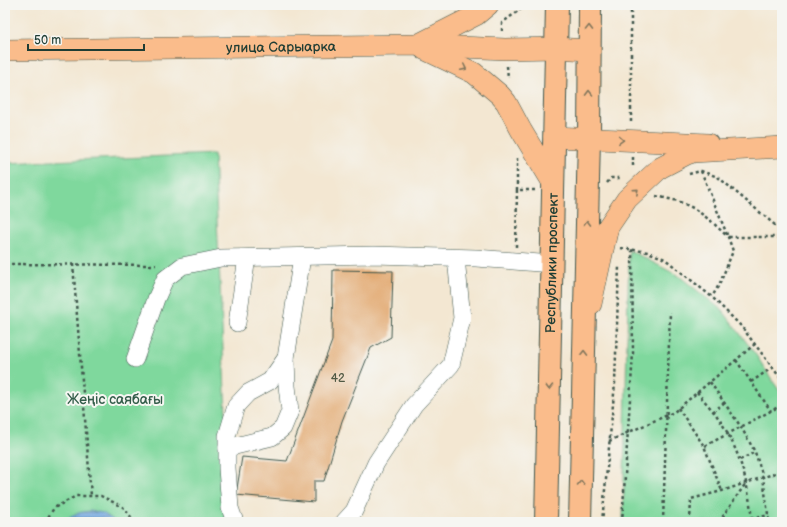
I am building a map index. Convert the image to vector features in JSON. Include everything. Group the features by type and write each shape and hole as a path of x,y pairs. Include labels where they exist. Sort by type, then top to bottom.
{"highway":[{"name":"Республики проспект","path":"546,522 557,5"},
{"path":"580,522 589,138 588,50 590,5"}],"main road":[{"path":"417,45 476,15 488,5"},
{"path":"417,45 474,73 506,102 553,183"},
{"name":"улица Сарыарка","path":"5,50 417,45 505,49 556,48 588,50"},
{"path":"554,137 782,147"},
{"path":"585,330 608,227 627,199 660,168 687,154 697,162 782,147"}],"lane":[{"path":"135,359 156,299 165,279 182,266 221,258 374,255 552,264"},
{"path":"227,448 272,437 283,428 290,411 286,358 302,257"},
{"path":"237,323 247,258"},
{"path":"344,522 354,511 376,463 414,405 450,365 462,318 456,258"},
{"path":"235,522 230,508 227,448 228,436 236,406 248,393 270,381 286,358"}],"path":[{"path":"631,5 631,140 634,179 649,194 678,201 694,209 711,221 728,237 782,237"},
{"path":"688,175 697,162"},
{"path":"697,162 718,177 775,225 782,225"},
{"path":"697,162 733,251 720,283 712,297"},
{"path":"623,241 620,248 648,252 665,259 712,297 741,326 782,380"},
{"path":"622,522 633,354 632,249"},
{"path":"5,264 186,266"},
{"path":"73,264 91,496"},
{"path":"602,522 614,382 620,264"},
{"path":"663,522 670,312"},
{"path":"608,442 667,415 678,408 755,344"},
{"path":"736,360 771,411"},
{"path":"751,382 773,367"},
{"path":"710,382 725,402 755,452 763,477 769,522"},
{"path":"697,392 728,434 740,460 746,483 751,520 769,515"},
{"path":"713,412 725,402"},
{"path":"704,446 782,405"},
{"path":"678,408 704,446 722,491"},
{"path":"740,460 755,452"},
{"path":"690,522 691,499 722,491 782,471"},
{"path":"719,522 746,483"},
{"path":"45,522 54,508 76,496 101,496 123,507 135,522"}],"green space":[{"name":"Жеңіс саябағы","path":"214,154 231,522 5,522 5,163"},
{"path":"629,250 679,276 723,311 756,355 782,395 782,522 623,522"}],"water":[{"path":"91,511 103,513 116,522 63,522 76,514"}],"building":[{"path":"333,270 393,271 391,337 371,348 342,421 324,481 314,481 314,502 236,495 242,457 287,461 332,341"}]}
